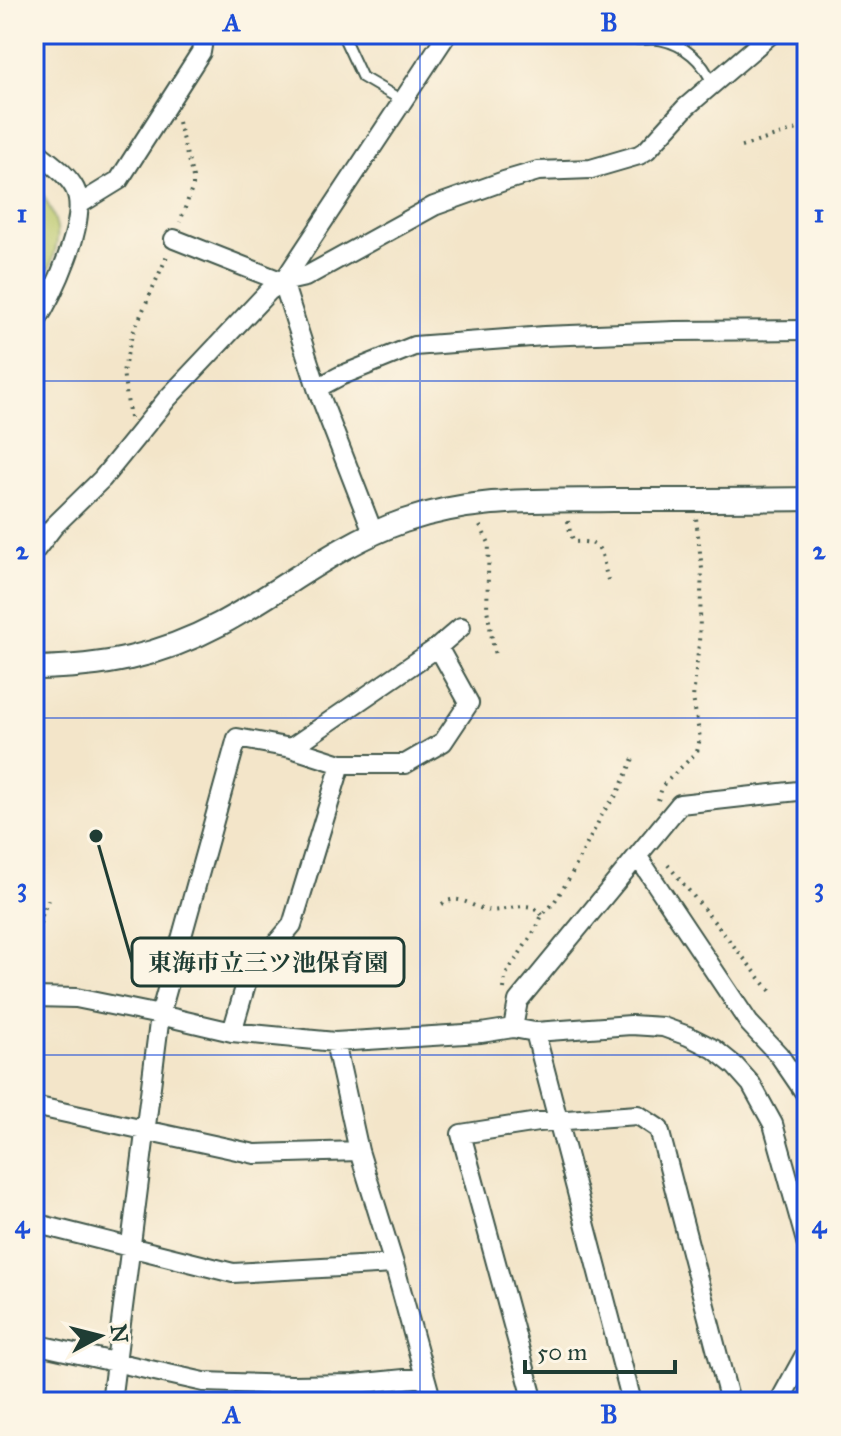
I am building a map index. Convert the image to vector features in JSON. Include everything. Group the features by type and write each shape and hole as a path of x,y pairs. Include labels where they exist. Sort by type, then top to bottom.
{"street":[{"path":"80,204 119,180 201,52 204,34"},
{"path":"283,282 447,34"},
{"path":"34,552 54,526 102,479 211,350 269,291 283,282 305,277 434,206 538,171 591,169 639,155 712,83 771,34"},
{"path":"34,149 69,180 80,204 64,266 34,325"},
{"path":"174,239 283,282"},
{"path":"283,282 317,388 373,532"},
{"path":"317,388 414,346 573,335 807,330"},
{"path":"34,668 97,665 143,656 190,639 373,532 435,511 499,501 807,499"},
{"path":"291,748 438,647 461,627"},
{"path":"111,1402 160,1015 237,738 291,748 341,764 405,764 443,742 469,703 438,647"},
{"path":"232,1032 248,977 292,925 341,764"},
{"path":"513,1028 518,1001 680,804 807,790"},
{"path":"644,850 749,1023 779,1055 807,1096"},
{"path":"34,997 76,998 232,1032 335,1042 481,1033 513,1028 535,1032 631,1025 663,1027 714,1049 751,1084 765,1107 779,1143 807,1245"},
{"path":"535,1032 632,1402"},
{"path":"335,1042 359,1151 432,1402"},
{"path":"34,1106 255,1154 359,1151"},
{"path":"534,1402 461,1134 538,1122 638,1115 659,1129 730,1402"},
{"path":"34,1223 233,1273 394,1264"},
{"path":"34,1344 204,1382 354,1384 425,1377"},
{"path":"779,1402 807,1351"}],"lane":[{"path":"342,34 362,77 403,101"},
{"path":"611,34 636,39 660,39 677,45 696,57 712,83"}],"path":[{"path":"136,439 132,433 123,372 132,335 174,239 193,186 171,100"},
{"path":"741,147 807,126"},
{"path":"665,823 659,815 658,798 663,785 697,752 700,738 693,698 702,569 694,500"},
{"path":"567,501 574,542 586,541 597,545 608,580"},
{"path":"474,504 478,524 489,543 487,609 495,656"},
{"path":"518,1001 507,999 505,976 542,915 569,879 604,811 618,793 634,756"},
{"path":"644,850 772,993"},
{"path":"442,904 450,899 461,899 486,910 529,906 542,915"},
{"path":"34,947 48,900"},
{"path":"803,1402 807,1395"}],"green space":[{"path":"34,183 39,187 56,226 57,244 50,268 34,267"}],"place":[{"name":"東海市立三ツ池保育園","path":"96,836"}]}
